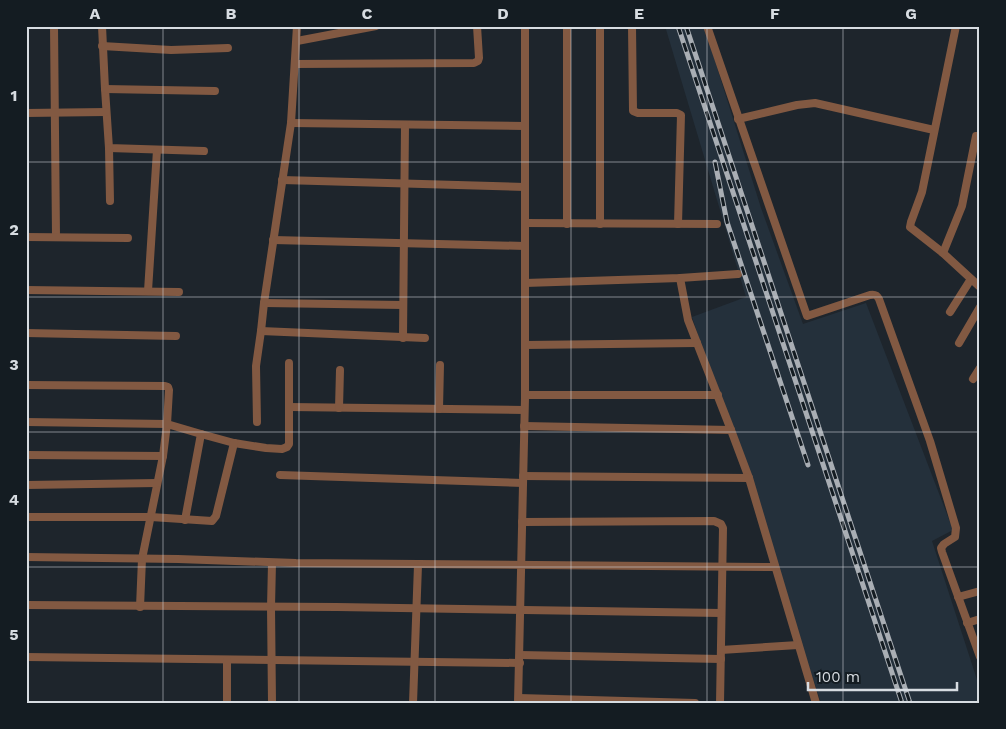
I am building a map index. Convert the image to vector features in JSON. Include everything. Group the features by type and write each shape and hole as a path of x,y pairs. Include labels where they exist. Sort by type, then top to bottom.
{"street":[{"path":"54,26 56,237"},
{"path":"102,26 110,200"},
{"path":"257,422 256,366 291,123 298,26"},
{"path":"295,64 474,62 478,61 479,58 478,26"},
{"path":"524,26 525,395 518,700 695,703"},
{"path":"567,26 567,224"},
{"path":"600,26 600,224"},
{"path":"632,26 633,111 638,113 677,112 681,116 678,224"},
{"path":"707,26 807,316 874,294 879,299 930,441 956,528 955,536 944,544 942,552 980,656"},
{"path":"956,26 922,192 910,228 943,253 980,287"},
{"path":"296,41 372,27"},
{"path":"102,46 171,50 228,48"},
{"path":"105,89 216,92"},
{"path":"738,119 797,105 815,103 934,130"},
{"path":"26,113 106,112"},
{"path":"291,123 525,126"},
{"path":"403,338 405,124"},
{"path":"943,253 962,206 976,136"},
{"path":"109,148 204,151"},
{"path":"148,291 157,150"},
{"path":"282,180 525,187"},
{"path":"525,223 717,224"},
{"path":"26,237 128,238"},
{"path":"273,240 525,246"},
{"path":"525,283 680,278 738,274"},
{"path":"680,278 686,314 749,478 816,703"},
{"path":"950,312 971,279"},
{"path":"26,290 179,292"},
{"path":"264,303 403,305"},
{"path":"959,343 980,307"},
{"path":"262,331 425,338"},
{"path":"26,332 176,336"},
{"path":"525,345 697,343"},
{"path":"26,422 167,424 234,443 282,449 289,444 289,364"},
{"path":"439,409 440,365"},
{"path":"974,379 980,368"},
{"path":"339,408 340,370"},
{"path":"26,385 168,387 167,424 163,456 142,559 140,607"},
{"path":"525,395 718,395"},
{"path":"290,407 524,410"},
{"path":"524,426 731,430"},
{"path":"185,520 200,434"},
{"path":"26,517 151,517 208,521 214,519 234,443"},
{"path":"26,455 163,456"},
{"path":"280,475 523,479 749,478"},
{"path":"26,484 157,483"},
{"path":"522,522 718,522 721,524 720,703"},
{"path":"26,557 418,565 774,567"},
{"path":"272,562 272,703"},
{"path":"413,703 418,565"},
{"path":"958,597 980,590"},
{"path":"26,605 721,613"},
{"path":"967,623 980,618"},
{"path":"721,650 798,645"},
{"path":"26,658 415,662 520,659 721,659"},
{"path":"227,660 227,703"}],"shaded area":[{"path":"665,26 704,26 761,208 803,324 866,303 953,530 932,541 980,689 980,703 821,703 692,317 746,297"}],"railway":[{"path":"678,26 902,703"},
{"path":"686,26 910,703"},
{"path":"715,162 727,222 808,465"}]}
